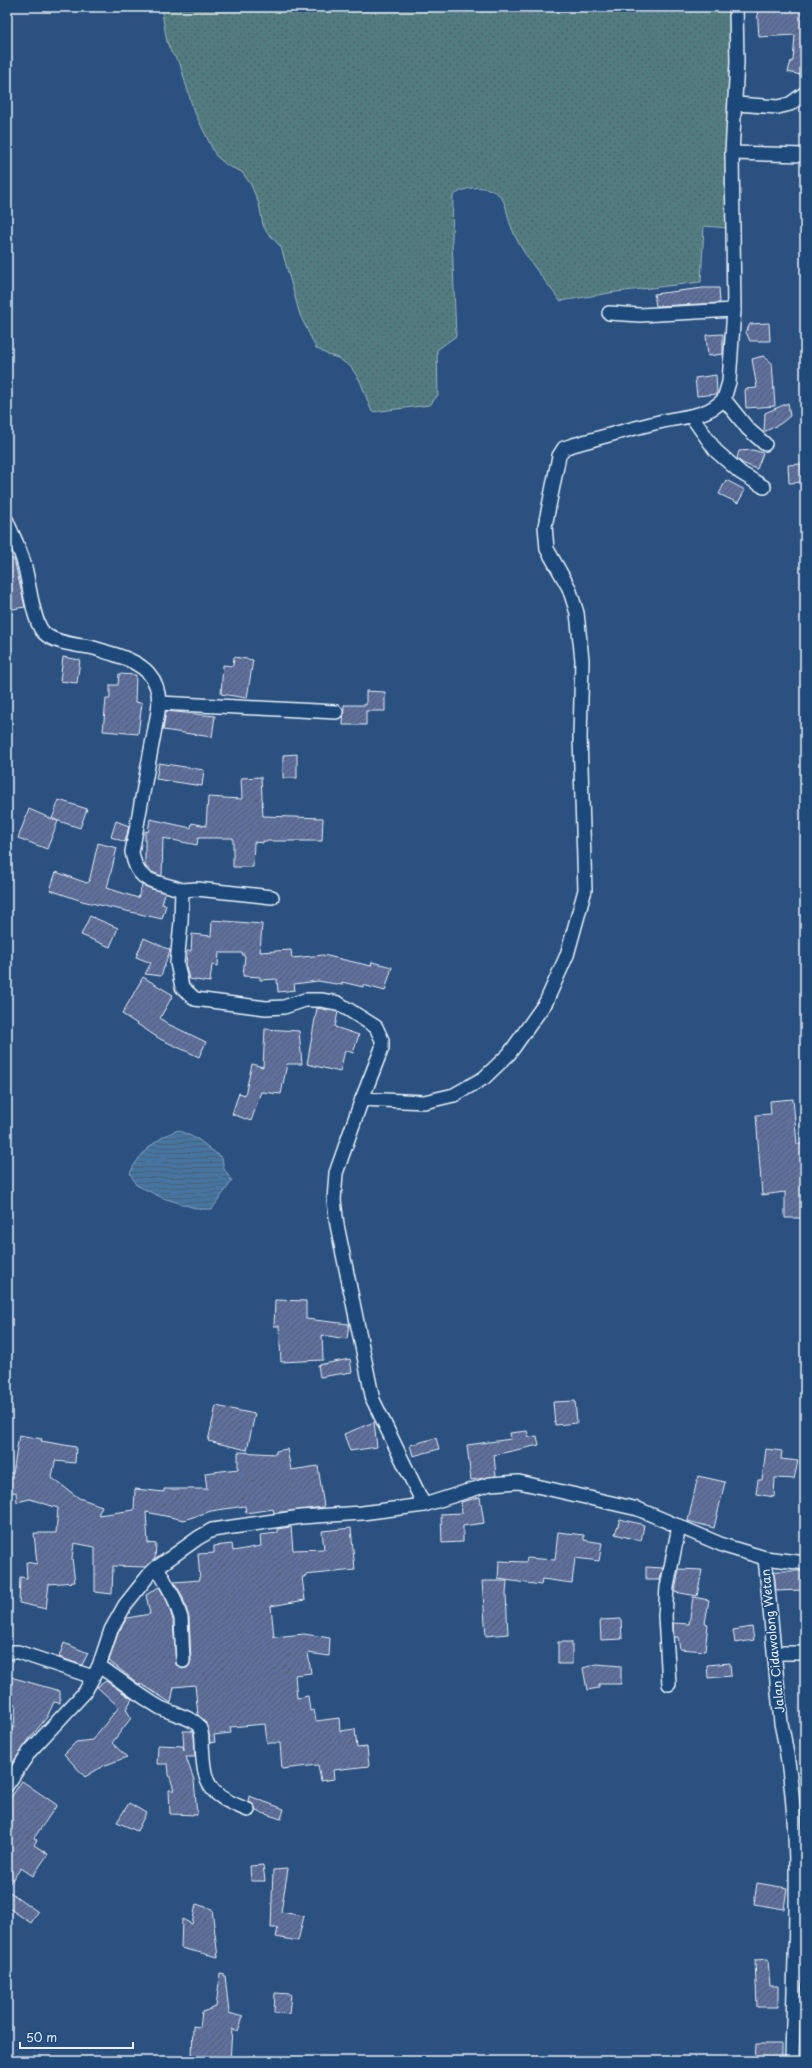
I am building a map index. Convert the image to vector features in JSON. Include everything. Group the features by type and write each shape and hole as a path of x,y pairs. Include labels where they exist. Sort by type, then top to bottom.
{"street":[{"path":"362,1100 424,1102 454,1094 484,1078 510,1054 546,1002 567,955 585,890 580,737 582,660 577,613 569,588 547,549 545,526 559,456 564,448 573,444 661,422 692,417 717,407 724,399 729,382 734,310 732,153 736,104 736,7"},
{"path":"736,104 786,105 805,93"},
{"path":"732,153 805,155"},
{"path":"609,313 640,315 734,310"},
{"path":"724,399 736,415 765,444"},
{"path":"692,417 716,451 741,473 764,487"},
{"path":"7,521 23,560 36,616 44,633 60,642 92,648 128,658 140,664 148,671 157,685 160,703 132,852 134,864 143,878 182,890 197,889 272,897"},
{"path":"160,703 336,712"},
{"path":"182,890 177,964 182,988 195,999 266,1008 284,1007 305,1000 321,1000 338,1003 376,1027 379,1033 382,1048 336,1173 334,1200 337,1225 373,1400 424,1505"},
{"path":"7,1785 30,1751 85,1692 96,1671 111,1630 125,1605 157,1567 212,1530 319,1514 362,1513 424,1505 490,1484 519,1482 638,1509 725,1546 765,1558 805,1563"},
{"path":"669,1684 664,1616 667,1587 679,1526"},
{"name":"Jalan Cidawolong Wetan","path":"765,1558 781,1723 785,1742 794,1816 797,1859 792,2061"},
{"path":"157,1567 174,1598 181,1618 184,1661"},
{"path":"7,1652 18,1652 96,1671 159,1707 198,1725 202,1732 203,1762 207,1780 213,1792 222,1799 248,1810"},
{"path":"775,1653 805,1653"}],"green space":[{"path":"161,7 726,7 730,13 733,26 728,228 704,226 701,282 616,292 560,301 520,246 511,226 502,198 494,191 482,188 470,188 458,193 453,196 452,240 456,336 437,350 438,395 430,405 372,412 360,381 351,367 338,358 328,355 316,348 300,315 281,247 266,231 263,225 259,204 251,185 242,172 228,166 216,156 193,109 180,64 171,52 167,42"}],"water":[{"path":"178,1130 199,1140 222,1158 224,1169 232,1181 212,1209 198,1209 163,1198 136,1185 130,1173 138,1159 156,1141"}],"building":[{"path":"757,7 802,7 802,25 805,25 805,76 788,72 791,61 793,61 795,35 759,37"},
{"path":"703,288 719,288 720,303 656,306 654,294"},
{"path":"769,323 770,341 750,341 746,332 750,324"},
{"path":"723,334 723,354 708,356 706,335"},
{"path":"763,356 772,363 775,406 746,408 745,389 757,388 752,359"},
{"path":"716,375 717,394 697,396 695,378"},
{"path":"788,403 790,416 780,424 764,432 765,413"},
{"path":"753,450 763,453 757,469 742,463 737,458 739,451"},
{"path":"801,464 802,482 789,483 788,465"},
{"path":"726,480 745,490 738,503 719,494"},
{"path":"14,559 25,607 7,610 7,560"},
{"path":"63,657 80,660 77,683 60,681"},
{"path":"234,657 253,660 247,698 221,694 223,665 233,666"},
{"path":"119,674 136,675 135,702 142,703 138,734 103,731 106,699 110,699 110,685 118,685"},
{"path":"366,691 385,692 385,711 366,711 366,725 343,725 344,705 366,705"},
{"path":"166,711 215,716 212,737 163,730"},
{"path":"297,754 297,778 283,778 283,755"},
{"path":"159,763 204,770 202,786 156,779"},
{"path":"261,777 263,816 323,818 322,841 254,842 253,867 233,867 233,838 198,838 197,845 163,838 162,876 152,872 145,866 145,831 148,832 150,819 191,828 192,823 206,826 208,797 242,799 241,778"},
{"path":"59,800 87,809 80,828 53,819 58,821 47,849 18,838 29,809 52,819"},
{"path":"116,821 129,826 125,842 111,837"},
{"path":"98,843 117,848 107,888 138,898 142,885 165,893 162,904 166,905 162,919 82,901 50,890 56,872 87,883 89,882"},
{"path":"90,916 118,928 110,947 81,935"},
{"path":"212,920 262,924 260,952 291,950 292,958 323,955 371,966 372,962 392,967 385,991 363,985 363,987 342,982 342,985 318,981 294,984 295,990 278,992 277,979 260,980 260,977 243,976 245,956 243,956 243,953 219,953 218,966 212,965 210,982 189,979 186,967 187,951 191,951 192,934 211,936"},
{"path":"144,938 170,950 161,976 145,974 151,963 136,957"},
{"path":"143,977 173,995 160,1018 168,1024 206,1042 199,1057 160,1039 122,1014"},
{"path":"317,1008 338,1012 335,1027 359,1035 353,1053 345,1050 340,1072 307,1064"},
{"path":"265,1029 299,1031 302,1064 287,1064 281,1094 261,1092 251,1121 232,1114 239,1093 245,1095 252,1064 263,1067"},
{"path":"793,1099 797,1144 805,1144 805,1218 785,1218 785,1192 762,1195 756,1115 771,1114 770,1101"},
{"path":"275,1300 306,1301 306,1319 349,1324 347,1339 322,1335 323,1360 281,1362 279,1326 274,1326"},
{"path":"350,1359 352,1372 320,1377 318,1365"},
{"path":"575,1401 577,1423 555,1425 553,1402"},
{"path":"216,1406 255,1414 247,1450 208,1441"},
{"path":"374,1422 377,1447 350,1451 344,1434"},
{"path":"527,1431 529,1437 537,1436 539,1445 494,1455 496,1476 471,1480 467,1445 511,1439 510,1433"},
{"path":"19,1435 42,1439 41,1441 76,1447 75,1463 55,1461 52,1478 79,1498 102,1506 98,1515 134,1510 135,1489 164,1492 164,1489 207,1489 205,1473 238,1469 238,1452 276,1454 276,1451 287,1449 291,1470 318,1466 324,1507 274,1513 273,1509 246,1513 245,1506 211,1511 184,1520 146,1512 148,1543 156,1544 155,1559 145,1567 113,1566 112,1594 95,1592 95,1547 74,1543 72,1558 75,1582 49,1584 46,1609 19,1603 20,1577 27,1578 26,1562 37,1564 34,1533 56,1533 58,1508 30,1499 17,1502 16,1492 7,1493 7,1473 13,1473"},
{"path":"436,1438 439,1449 413,1456 410,1445"},
{"path":"766,1449 782,1451 781,1459 798,1461 794,1479 775,1478 774,1497 756,1494 758,1480 762,1480"},
{"path":"698,1476 725,1482 714,1528 688,1521"},
{"path":"480,1497 484,1523 463,1526 463,1542 442,1543 441,1514 462,1513 461,1502"},
{"path":"620,1519 644,1525 641,1541 615,1534"},
{"path":"291,1527 293,1550 324,1549 322,1531 351,1528 355,1570 305,1575 305,1577 302,1577 305,1600 271,1606 274,1637 304,1634 330,1638 329,1656 308,1653 311,1673 295,1675 297,1698 308,1696 310,1711 314,1710 316,1721 339,1718 340,1731 355,1729 357,1748 367,1747 369,1766 333,1770 334,1779 321,1781 318,1765 282,1769 280,1743 267,1743 265,1724 230,1727 231,1733 214,1735 215,1742 210,1743 208,1726 198,1715 195,1685 174,1687 171,1703 141,1684 140,1685 109,1661 118,1633 127,1618 150,1614 146,1595 159,1587 167,1601 173,1620 176,1665 183,1669 188,1667 191,1661 189,1617 182,1595 174,1582 200,1580 198,1554 214,1553 214,1546 232,1544 233,1551 261,1546 260,1535 278,1533 277,1529"},
{"path":"558,1532 584,1535 584,1540 602,1543 599,1561 575,1558 572,1583 542,1579 541,1585 498,1579 499,1561 526,1562 527,1558 555,1560"},
{"path":"646,1567 663,1568 660,1580 646,1580"},
{"path":"679,1569 702,1570 697,1596 675,1592"},
{"path":"774,1571 802,1571 802,1590 776,1591"},
{"path":"482,1581 507,1581 506,1594 508,1634 486,1636"},
{"path":"693,1597 709,1600 705,1623 708,1624 705,1651 680,1649 678,1637 674,1637 673,1623 689,1624"},
{"path":"621,1619 622,1639 601,1640 600,1620"},
{"path":"752,1627 754,1640 735,1643 733,1630"},
{"path":"558,1642 572,1642 572,1664 558,1664"},
{"path":"64,1643 88,1653 82,1665 59,1657"},
{"path":"730,1663 731,1676 708,1678 707,1665"},
{"path":"597,1664 621,1666 621,1684 599,1684 599,1688 587,1690 583,1668"},
{"path":"7,1676 60,1691 60,1703 54,1702 47,1717 7,1771 7,1731 14,1727 16,1704 7,1705"},
{"path":"106,1681 132,1699 126,1709 131,1718 112,1743 127,1757 103,1766 85,1777 64,1754 76,1742 92,1740 119,1707 97,1687"},
{"path":"183,1731 192,1731 194,1735 195,1757 186,1757 194,1780 197,1815 170,1814 169,1790 174,1790 169,1774 168,1764 157,1764 158,1745 183,1746 184,1751"},
{"path":"22,1781 57,1805 34,1838 37,1840 34,1845 48,1854 33,1876 21,1868 7,1887 7,1803"},
{"path":"249,1796 284,1809 281,1819 256,1811 254,1805 248,1801"},
{"path":"129,1803 146,1813 137,1831 117,1822"},
{"path":"263,1865 265,1881 251,1881 250,1866"},
{"path":"288,1869 281,1912 304,1916 298,1941 276,1937 278,1928 271,1928 273,1870"},
{"path":"757,1883 787,1888 784,1909 754,1904"},
{"path":"7,1890 38,1912 31,1923 7,1907"},
{"path":"196,1904 212,1909 218,1957 181,1948 182,1919 192,1924"},
{"path":"768,1959 770,1986 778,1986 778,2007 757,2007 755,1960"},
{"path":"220,1974 225,1975 229,2013 243,2017 238,2031 232,2029 230,2061 208,2061 208,2057 192,2057 193,2026 200,2027 202,2012 216,2007"},
{"path":"275,1993 291,1994 289,2014 274,2013"},
{"path":"756,2044 782,2044 782,2061 755,2061"}]}
